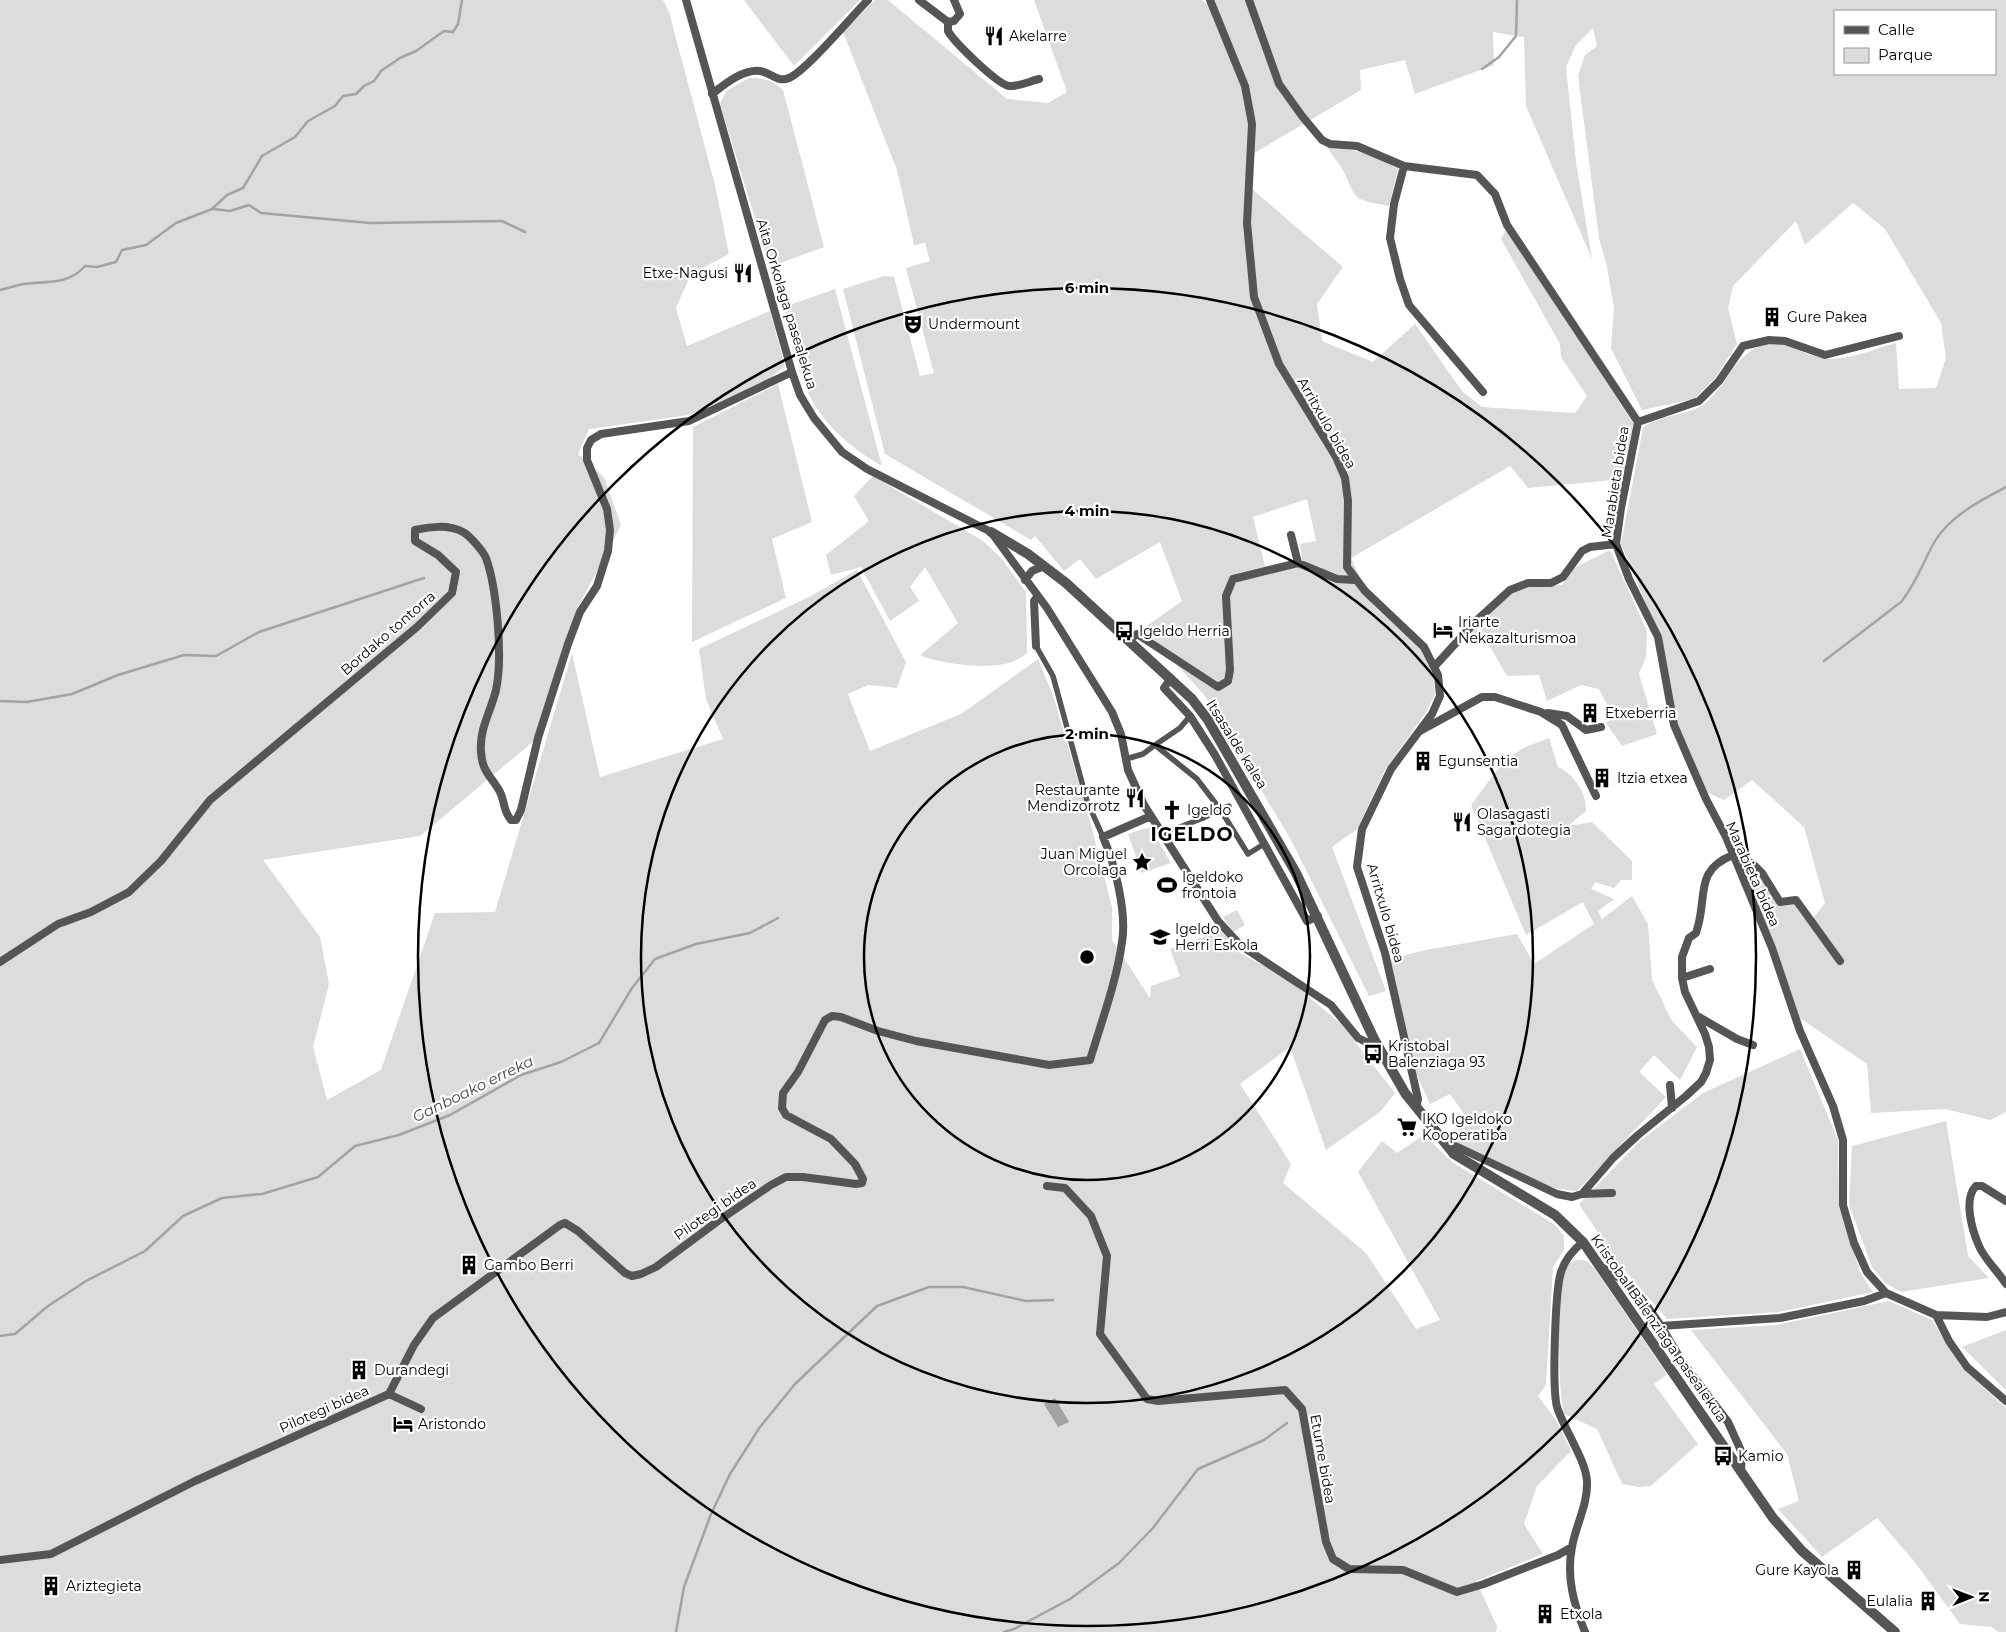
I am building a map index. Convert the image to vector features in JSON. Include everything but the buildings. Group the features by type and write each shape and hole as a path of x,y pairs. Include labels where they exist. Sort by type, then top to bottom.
{"street":[{"name":"Aita Orkolaga pasealekua","path":"686,0 800,395 814,418 842,452 867,469 991,532 1038,596 1112,712 1121,734 1132,779 1162,834"},
{"path":"712,94 752,72 760,71 781,79 788,78 804,66 868,0"},
{"path":"918,0 948,22 954,21 960,14 954,0"},
{"name":"Arritxulo bidea","path":"1210,0 1245,86 1252,124 1247,223 1254,296 1279,364 1336,457 1345,478 1348,501 1347,568 1356,580 1424,647 1438,675 1440,696 1432,714 1391,769 1362,829 1357,867 1385,953 1418,1098 1416,1107"},
{"name":"Marabieta bidea","path":"1249,0 1279,84 1322,140 1330,144 1357,146 1404,166 1477,175 1495,194 1507,224 1638,422 1616,544 1629,579 1658,637 1674,724 1706,799 1734,855 1772,948 1800,1031 1833,1106 1843,1140 1843,1205 1854,1243 1867,1272 1886,1293 1936,1315 1987,1317 2006,1312"},
{"path":"948,22 948,32 961,49 1005,85 1017,85 1039,78"},
{"path":"1404,166 1394,204 1390,238 1408,305 1484,392"},
{"path":"1638,422 1699,402 1719,381 1743,346 1769,340 1785,341 1825,355 1899,336"},
{"name":"Bordako tontorra","path":"0,962 58,924 91,912 129,892 161,861 210,800 417,628 452,593 456,572 438,555 415,541 415,530 438,526 463,532 485,555 494,588 498,655 496,689 483,724 481,753 487,776 500,792 505,813 511,820 516,820 521,810 538,738 568,644 580,612 597,586 608,551 610,530 607,509 587,460 587,448 591,440 601,434 689,421 792,372"},
{"name":"Itsasalde kalea","path":"991,532 1044,566 1171,678 1192,699 1208,720 1296,873 1318,916 1374,1039"},
{"path":"1291,535 1298,563"},
{"path":"1434,667 1476,621 1510,590 1528,583 1551,583 1563,577 1582,551 1590,547 1616,544"},
{"path":"1129,640 1137,634 1218,687 1228,681 1230,670 1226,596 1232,578 1298,563 1337,579 1356,580"},
{"path":"1025,580 1032,571 1044,566"},
{"path":"1038,596 1034,601 1036,646 1053,676 1088,801 1103,837 1151,816"},
{"path":"1171,678 1164,688 1190,716 1224,771 1307,921 1318,916"},
{"path":"1420,731 1482,697 1495,697 1541,712 1567,716 1586,730 1601,727"},
{"path":"1541,712 1562,725 1596,796"},
{"path":"1126,759 1143,754 1180,728 1190,716"},
{"path":"1155,745 1197,779 1220,809 1248,854 1264,844"},
{"path":"1229,806 1162,834 1218,921 1240,945 1332,1005 1364,1042 1368,1043 1374,1039"},
{"name":"Pilotegi bidea","path":"0,1560 51,1554 195,1480 389,1394 414,1344 433,1318 560,1225 565,1223 578,1231 625,1273 632,1276 656,1267 726,1216 786,1177 803,1176 856,1184 862,1183 863,1179 855,1164 830,1139 786,1115 782,1108 783,1093 798,1072 825,1020 832,1016 841,1017 916,1041 1049,1065 1090,1060 1123,941 1122,911 1109,850 1103,837"},
{"path":"1582,1194 1613,1158 1638,1134 1672,1108 1701,1082 1710,1060 1706,1034 1685,992 1682,978 1682,957 1689,938 1696,933 1701,916 1705,878 1712,868 1734,855 1753,864 1762,873 1780,902 1796,900 1840,961"},
{"path":"1682,978 1710,968"},
{"path":"1698,1016 1737,1039 1753,1044"},
{"name":"Kristobal Balenziaga pasealekua","path":"1374,1039 1416,1107 1454,1154 1555,1215 1583,1242 1603,1268 1773,1518 1802,1551 1895,1632"},
{"path":"1670,1086 1672,1108"},
{"path":"1444,1140 1557,1194 1572,1197 1582,1194 1612,1193"},
{"name":"Etume bidea","path":"1047,1186 1065,1188 1091,1216 1107,1256 1100,1334 1147,1399 1158,1401 1285,1390 1302,1409 1326,1542 1333,1559 1349,1568 1403,1570 1457,1592 1484,1584 1572,1547"},
{"path":"2006,1201 1982,1186 1976,1186 1970,1192 1969,1200 1979,1246 2006,1284"},
{"path":"1583,1242 1573,1250 1561,1270 1558,1281 1556,1404 1561,1421 1586,1476 1587,1497 1572,1547 1569,1568 1570,1585 1575,1608 1585,1632"},
{"path":"1603,1268 1619,1276 1629,1285 1661,1326 1683,1363 1728,1422 1742,1453 1741,1472"},
{"path":"1661,1326 1780,1318 1864,1301 1886,1293"},
{"path":"1936,1315 1949,1341 1967,1367 2006,1401"},
{"path":"389,1394 421,1409"}],"green space":[{"path":"0,0 663,0 669,12 715,185 729,254 691,274 676,308 687,346 770,311 785,366 767,381 689,415 589,429 578,454 604,477 621,525 576,611 535,740 420,836 263,860 320,937 329,984 313,1047 327,1100 381,1070 435,913 495,912 572,653 600,777 723,739 706,699 699,649 809,597 857,570 906,662 897,688 868,685 848,694 870,751 961,714 1038,659 1053,695 1092,829 1112,907 1112,940 1150,998 1151,986 1180,976 1170,949 1221,931 1240,953 1286,978 1341,1024 1395,1093 1380,1112 1326,1150 1290,1047 1240,1084 1291,1164 1283,1183 1366,1253 1416,1329 1440,1320 1358,1172 1382,1141 1397,1153 1424,1135 1452,1162 1554,1224 1564,1236 1564,1250 1553,1267 1546,1385 1538,1396 1556,1420 1571,1451 1537,1486 1524,1524 1543,1554 1476,1581 1497,1626 1496,1632 0,1632"},
{"path":"744,0 860,0 794,66"},
{"path":"875,0 888,0 1007,99 1048,103 1067,92 1034,0 1202,0 1207,4 1213,0 2006,0 2006,1112 1990,1120 1945,1109 1871,1113 1867,1064 1800,1018 1776,950 1740,863 1760,877 1780,906 1795,905 1805,920 1814,917 1825,903 1804,827 1752,780 1724,800 1704,791 1676,724 1660,637 1621,544 1643,428 1650,423 1690,411 1703,405 1720,388 1733,368 1749,352 1759,347 1777,344 1789,346 1818,357 1837,359 1896,343 1899,389 1936,388 1946,358 1941,323 1885,229 1853,203 1805,245 1796,221 1733,286 1728,308 1737,344 1715,378 1694,399 1642,410 1611,348 1614,308 1607,267 1599,238 1578,76 1585,55 1597,46 1593,28 1576,45 1566,67 1576,162 1592,259 1526,106 1524,37 1493,32 1494,65 1415,94 1405,60 1360,70 1361,90 1246,158 1246,184 1343,267 1317,304 1322,341 1373,362 1415,324 1462,391 1482,407 1575,413 1587,396 1561,357 1560,344 1501,239 1506,230 1633,423 1623,479 1528,488 1510,466 1351,558 1373,605 1421,649 1433,675 1435,694 1426,712 1385,770 1357,829 1332,847 1386,991 1369,996 1291,840 1205,696 1144,628 1182,601 1160,542 1096,579 1080,559 1064,571 1035,536 1031,540 885,454 843,289 884,276 894,277 920,376 934,373 906,268 930,261 925,243 914,245 897,170 843,32","holes":["1307,499 1316,541 1300,544 1302,559 1265,566 1253,517"]},
{"path":"749,78 767,80 783,90 824,247 770,267 720,104 726,91"},
{"path":"1327,147 1364,153 1398,169 1389,206 1358,198 1353,192 1343,170"},
{"path":"835,289 882,466 857,450 825,420 809,395 798,363 784,307"},
{"path":"778,384 812,522 772,539 786,598 692,642 693,427"},
{"path":"873,476 983,541 1001,558 1026,592 1027,653 1016,660 993,666 953,663 920,655 958,623 925,567 910,587 919,601 890,621 861,567 831,575 826,555 869,521 854,496"},
{"path":"1610,550 1647,631 1646,657 1639,674 1657,734 1622,746 1606,723 1613,717 1599,689 1581,685 1547,701 1539,675 1507,676 1482,633 1468,634 1508,595 1527,586 1562,585 1574,568"},
{"path":"1549,738 1558,767 1574,779 1582,791 1586,804 1586,811 1568,826 1592,822 1632,861 1632,880 1621,880 1614,888 1595,882 1591,889 1614,899 1598,911 1602,919 1632,896 1648,924 1652,980 1672,1021 1697,1047 1680,1080 1654,1055 1639,1072 1666,1097 1577,1191 1561,1189 1530,1180 1457,1143 1452,1132 1469,1121 1450,1094 1430,1104 1416,1073 1390,959 1426,950 1517,934 1534,964 1594,924 1583,902 1526,935 1471,805 1503,762 1523,748"},
{"path":"1150,827 1171,863 1142,873 1128,834"},
{"path":"1237,910 1245,925 1233,932 1223,917"},
{"path":"1800,1049 1838,1140 1839,1205 1860,1272 1873,1292 1779,1312 1667,1319 1616,1260 1579,1204 1640,1141 1703,1093"},
{"path":"1946,1121 1968,1256 1989,1278 1901,1292 1885,1283 1872,1267 1849,1205 1852,1146"},
{"path":"1573,1261 1587,1261 1594,1268 1667,1374 1654,1384 1698,1444 1651,1486 1639,1487 1622,1484 1597,1429 1564,1414 1559,1362 1561,1293 1563,1276 1567,1266"},
{"path":"1889,1301 1932,1320 1962,1368 2006,1408 2006,1632 1998,1632 1992,1627 1960,1624 1914,1561 1877,1518 1822,1557 1778,1509 1799,1501 1787,1454 1691,1330 1777,1325"},
{"path":"2006,1330 2006,1390 1962,1347"}],"shaded area":[{"path":"1055,1398 1069,1422 1058,1427 1044,1404"}],"waterway":[{"path":"0,290 23,284 57,281 72,276 85,266 97,267 116,262 122,250 146,245 176,223 212,209 227,195 243,188 262,156 295,137 308,121 335,106 343,96 356,94 364,86 374,81 381,71 400,58 416,51 444,31 453,32 458,24 462,0"},
{"path":"1482,69 1499,57 1516,36 1517,0"},
{"path":"213,209 230,211 249,205 261,213 370,223 502,221 525,232"},
{"path":"1824,661 1901,602 1915,580 1935,541 1957,516 1986,497 2006,487"},
{"path":"0,701 27,702 72,694 118,675 184,655 216,656 259,632 424,578"},
{"name":"Ganboako erreka","path":"0,1336 15,1334 48,1306 86,1281 145,1251 183,1216 222,1198 262,1194 318,1177 355,1146 399,1135 450,1115 521,1075 561,1062 599,1043 632,988 655,959 696,944 750,933 778,918"},
{"path":"676,1632 684,1587 711,1514 730,1474 760,1427 795,1384 877,1306 929,1287 963,1287 1026,1301 1053,1300"},
{"path":"1004,1632 1014,1629 1070,1599 1119,1563 1153,1528 1198,1469 1264,1440 1287,1423"}],"place":[{"name":"Akelarre","path":"994,36"},
{"name":"Etxe-Nagusi","path":"743,273"},
{"name":"Gure Pakea","path":"1772,317"},
{"name":"Undermount","path":"913,324"},
{"name":"Iriarte Nekazalturismoa","path":"1443,630"},
{"name":"Igeldo Herria","path":"1124,631"},
{"name":"Etxeberria","path":"1590,713"},
{"name":"Egunsentia","path":"1423,761"},
{"name":"Itzia etxea","path":"1602,778"},
{"name":"Restaurante Mendizorrotz","path":"1135,798"},
{"name":"Igeldo","path":"1172,810"},
{"name":"Olasagasti Sagardotegia","path":"1462,822"},
{"name":"Juan Miguel Orcolaga","path":"1142,862"},
{"name":"Igeldoko frontoia","path":"1167,885"},
{"name":"Igeldo Herri Eskola","path":"1160,937"},
{"name":"Kristobal Balenziaga 93","path":"1373,1054"},
{"name":"IKO Igeldoko Kooperatiba","path":"1407,1127"},
{"name":"Gambo Berri","path":"469,1265"},
{"name":"Durandegi","path":"359,1370"},
{"name":"Aristondo","path":"403,1424"},
{"name":"Kamio","path":"1723,1456"},
{"name":"Gure Kayola","path":"1854,1570"},
{"name":"Ariztegieta","path":"51,1586"},
{"name":"Eulalia","path":"1928,1601"},
{"name":"Etxola","path":"1545,1614"}],"district":[{"name":"IGELDO","path":"1192,834"}]}
